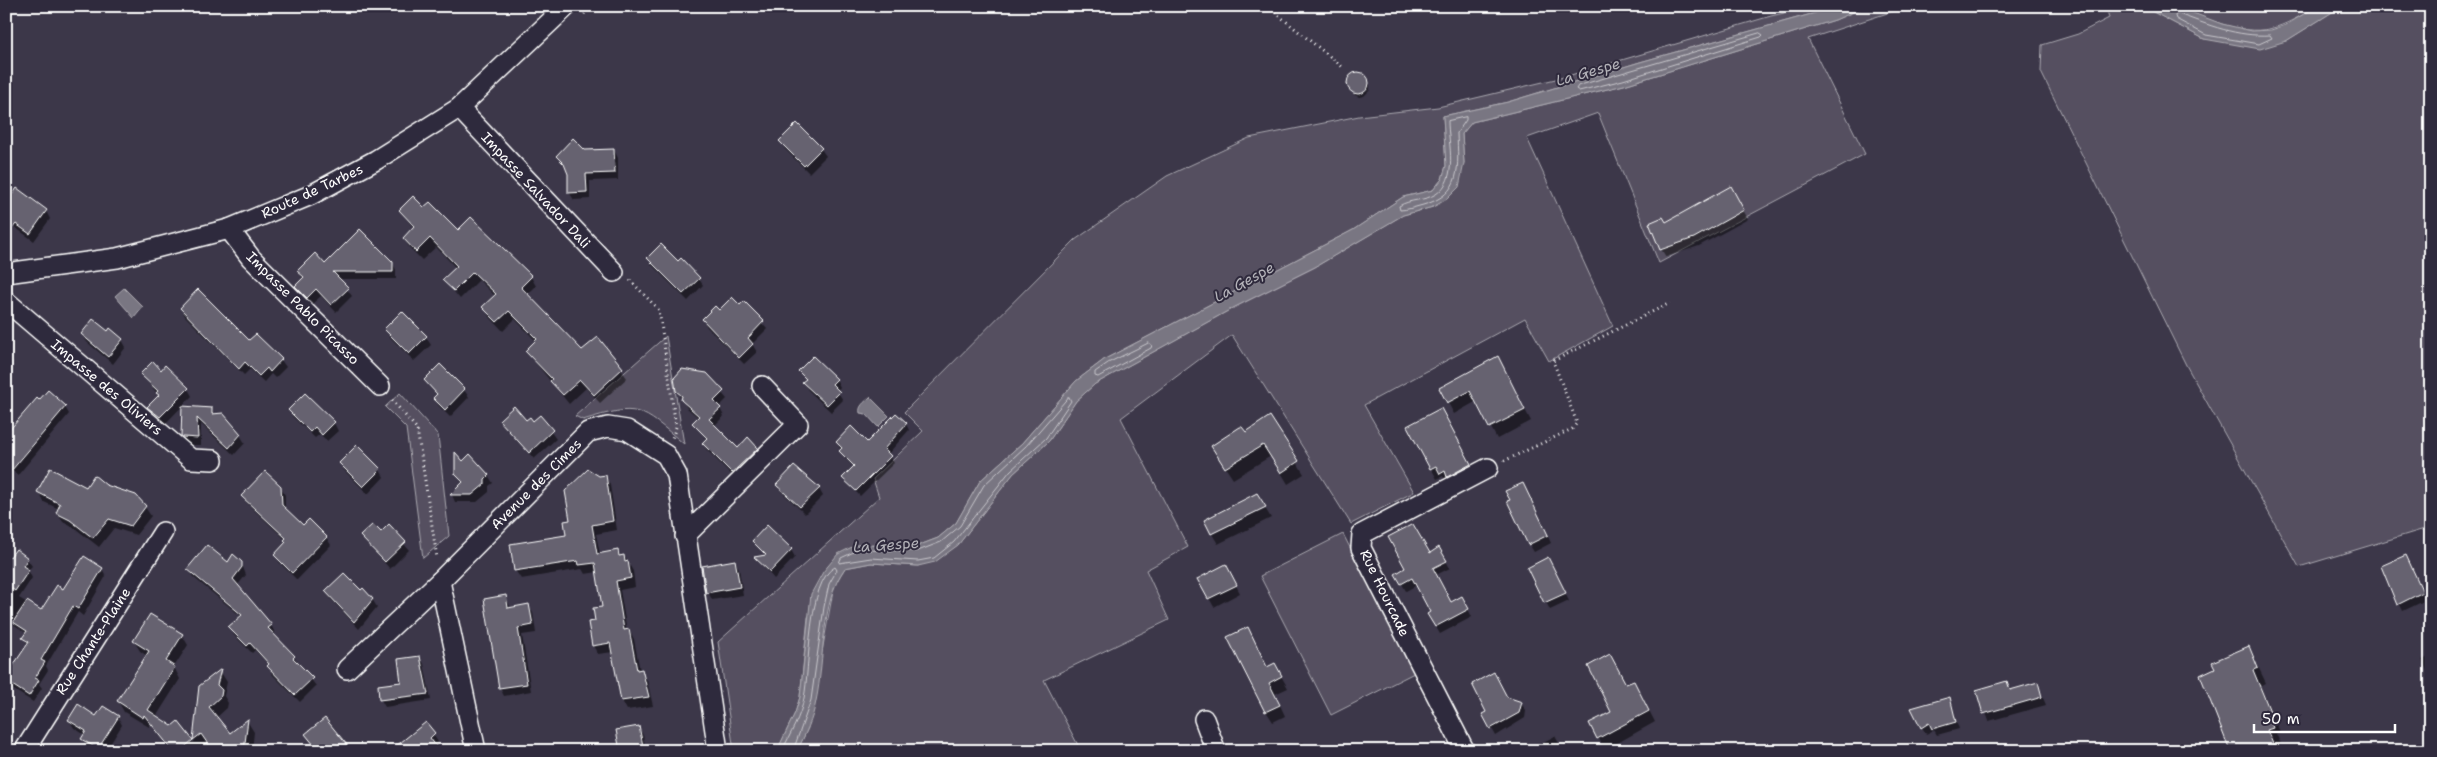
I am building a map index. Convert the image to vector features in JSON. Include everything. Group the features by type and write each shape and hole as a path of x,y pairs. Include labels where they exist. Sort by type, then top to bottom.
{"street":[{"name":"Route de Tarbes","path":"6,273 117,258 229,229 327,186 376,160 459,108 567,6"},
{"name":"Impasse Salvador Dali","path":"459,108 614,272"},
{"name":"Impasse Pablo Picasso","path":"229,229 251,258 380,386"},
{"name":"Impasse des Oliviers","path":"6,301 191,459 212,460"},
{"path":"685,536 798,424 762,386"},
{"name":"Avenue des Cimes","path":"347,669 440,581 588,432 608,427 627,430 666,455"},
{"path":"666,455 676,475 718,751"},
{"name":"Rue Hourcade","path":"1465,751 1361,548 1362,534 1488,468"},
{"name":"Rue Chante-Plaine","path":"24,751 163,532"},
{"path":"440,581 476,751"},
{"path":"1204,720 1216,751"}],"path":[{"path":"1267,6 1344,68"},
{"path":"614,272 624,272 659,310 676,427 666,455"},
{"path":"1488,468 1572,429 1577,423 1553,362 1670,303"},
{"path":"380,386 417,429 440,581"}],"shaded area":[{"path":"1815,6 1840,6 1640,62 1508,102 1443,116 1446,166 1442,179 1433,190 1403,197 1353,230 1105,359 1076,381 1022,443 980,481 956,523 938,538 917,546 856,545 808,617 800,697 795,713 777,751 734,751 718,642 879,497 873,479 923,431 904,412 1075,240 1167,176 1249,138 1359,116 1438,107 1564,77 1771,16"},
{"path":"1867,6 1909,6 1808,39 1865,154 1659,263 1598,113 1527,138 1613,326 1549,361 1525,318 1364,405 1414,492 1351,524 1232,335 1121,418 1188,547 1146,570 1169,620 1044,680 1081,751 797,751 808,728 834,586 845,568 871,563 918,566 958,545 1013,474 1049,441 1076,401 1095,384 1235,307 1315,267 1403,215 1433,207 1464,163 1462,134 1472,122 1624,85 1835,20"},
{"path":"2106,6 2142,6 2204,39 2286,41 2342,6 2431,6 2431,527 2299,567 2186,365 2041,72 2042,45 2078,34 2109,18"},
{"path":"2175,6 2317,6 2276,27 2252,30 2225,25 2182,11"},
{"path":"666,336 684,444 658,422 638,412 628,410 616,411 583,420 575,416"},
{"path":"400,393 438,435 449,536 423,558 406,428 385,407"},
{"path":"1343,534 1414,673 1331,715 1260,576"}],"water":[{"path":"1840,6 1867,6 1835,20 1624,85 1472,122 1462,134 1464,163 1459,187 1447,199 1433,207 1403,215 1315,267 1235,307 1095,384 1076,401 1049,441 1013,474 958,545 935,562 918,566 871,563 845,568 831,597 827,614 819,685 811,721 797,751 777,751 795,713 800,697 811,594 823,572 838,554 856,545 917,546 938,538 956,523 980,481 1022,443 1076,381 1105,359 1353,230 1403,197 1433,190 1442,179 1446,166 1443,116 1508,102 1640,62"},
{"path":"2142,6 2175,6 2222,24 2252,31 2271,30 2286,25 2317,6 2342,6 2286,41 2260,49 2204,39"},
{"path":"124,288 143,307 134,318 115,296"},
{"path":"870,397 889,416 878,427 866,414 860,413 861,406"}],"building":[{"path":"1358,72 1368,79 1369,83 1362,93 1358,94 1348,87 1347,83 1354,73"},
{"path":"797,123 822,148 804,166 779,141"},
{"path":"573,138 585,150 614,149 615,173 586,174 587,192 568,193 568,174 564,164 556,156"},
{"path":"1731,186 1744,210 1694,238 1660,250 1649,223 1663,217 1666,222"},
{"path":"17,188 47,210 30,234 16,224 6,236 6,203"},
{"path":"413,196 424,207 430,202 458,230 471,217 532,276 521,287 582,350 598,337 623,368 594,395 580,380 563,395 550,381 552,379 525,351 537,339 509,311 497,322 482,307 496,294 473,272 454,291 442,280 457,266 430,238 416,252 403,238 414,226 399,210"},
{"path":"360,229 393,262 393,272 333,272 349,288 331,305 316,289 307,298 295,286 304,277 297,271 315,253 325,264"},
{"path":"661,244 678,261 681,258 700,278 683,294 647,258"},
{"path":"198,289 249,340 256,334 282,359 270,372 267,368 259,376 245,362 239,369 180,308"},
{"path":"732,297 740,305 744,301 764,321 748,338 753,344 739,358 702,319 715,306 719,310"},
{"path":"402,311 427,336 409,354 384,329"},
{"path":"93,319 108,331 110,328 123,339 108,357 81,334"},
{"path":"813,356 837,379 832,384 840,392 827,405 802,382 806,379 798,371"},
{"path":"1498,356 1525,410 1489,428 1470,391 1447,403 1439,388"},
{"path":"153,361 161,370 165,365 189,388 160,417 147,407 159,395 156,393 158,391 140,374"},
{"path":"440,364 465,389 445,410 433,398 437,394 424,380"},
{"path":"682,369 707,373 724,391 714,401 721,408 709,419 738,448 748,437 758,448 732,473 702,443 707,438 692,423 699,416 681,400 682,396 676,391 674,378"},
{"path":"48,390 66,406 6,477 6,434 37,398 39,400"},
{"path":"305,393 335,422 322,435 315,427 310,432 288,410"},
{"path":"182,406 212,408 212,414 223,413 241,434 229,448 197,418 198,438 183,437 181,436"},
{"path":"514,406 526,420 530,417 533,421 540,415 553,430 529,453 499,420"},
{"path":"1441,408 1471,464 1447,477 1445,471 1440,474 1436,466 1430,469 1407,426"},
{"path":"896,413 907,423 884,449 891,456 856,491 842,478 854,466 839,451 842,448 836,442 851,426 867,442"},
{"path":"1270,416 1299,461 1281,473 1263,445 1225,468 1211,446 1240,427 1246,432"},
{"path":"357,445 381,469 363,487 339,463"},
{"path":"455,452 463,461 470,454 489,475 485,479 485,484 472,495 450,495 463,482 455,474"},
{"path":"794,466 820,488 800,507 776,485"},
{"path":"50,468 86,487 94,475 106,485 136,495 146,506 131,526 109,519 93,538 70,520 56,513 60,504 37,492"},
{"path":"588,469 599,476 606,475 613,521 592,525 597,554 618,550 619,556 624,555 625,562 628,561 631,578 616,581 624,630 629,629 637,670 642,669 649,697 621,701 610,643 592,646 588,622 595,621 593,608 602,607 595,563 579,565 578,561 514,571 510,544 566,535 564,521 570,520 565,491"},
{"path":"265,471 281,486 282,505 303,525 309,519 327,537 292,573 274,555 286,542 284,540 286,538 241,496"},
{"path":"1523,483 1548,535 1528,545 1507,501 1510,500 1505,491"},
{"path":"1257,493 1266,507 1211,534 1204,520"},
{"path":"373,524 381,532 389,524 406,542 385,562 360,536"},
{"path":"1413,524 1430,553 1439,547 1447,561 1433,568 1451,602 1462,596 1469,609 1435,627 1427,614 1430,612 1412,578 1401,584 1395,574 1405,568 1388,537"},
{"path":"767,525 792,549 770,572 754,557 766,555 752,541"},
{"path":"207,545 228,562 233,554 242,562 242,567 233,579 272,625 268,628 313,678 295,695 267,666 269,664 250,643 247,646 228,627 242,615 187,569"},
{"path":"16,549 28,558 23,566 29,570 15,591 8,586 6,589 6,554 10,557"},
{"path":"2406,555 2423,592 2397,605 2381,566"},
{"path":"84,556 103,568 78,609 73,606 41,660 45,662 35,678 39,680 29,696 6,681 6,676 29,642 22,638 27,631 13,622 27,601 41,610 57,585 63,589"},
{"path":"1548,557 1566,593 1544,603 1527,568"},
{"path":"735,560 740,587 706,593 702,566"},
{"path":"1226,564 1237,585 1208,599 1197,579"},
{"path":"344,573 361,590 363,588 373,599 354,622 325,591"},
{"path":"506,595 508,608 529,604 533,625 518,628 527,684 499,688 484,599"},
{"path":"150,614 183,634 166,661 175,667 148,710 172,726 178,721 193,740 180,751 173,751 144,715 143,718 117,701 149,651 133,641"},
{"path":"1248,627 1267,667 1275,663 1282,676 1269,683 1280,705 1265,712 1227,637"},
{"path":"2249,646 2258,668 2253,670 2272,716 2269,718 2273,728 2267,730 2276,751 2230,751 2200,675 2215,668 2212,662"},
{"path":"1610,654 1626,684 1634,681 1649,711 1597,739 1589,723 1611,712 1588,666"},
{"path":"420,656 428,694 379,700 378,685 401,682 398,659"},
{"path":"221,669 217,685 222,690 221,696 209,707 230,733 248,719 244,751 210,747 201,734 193,740 199,686"},
{"path":"1494,672 1507,697 1522,702 1519,713 1490,729 1482,714 1486,712 1472,684"},
{"path":"2007,681 2010,690 2038,682 2042,697 1983,714 1976,690"},
{"path":"1950,697 1956,722 1932,729 1929,723 1921,728 1911,708"},
{"path":"78,704 96,716 103,706 119,716 98,749 81,739 86,731 68,720"},
{"path":"325,718 352,751 319,751 305,734"},
{"path":"426,722 435,733 430,738 440,751 390,751"},
{"path":"639,726 644,751 620,751 616,730"}],"water label":[{"name":"La Gespe","path":"1588,72"},
{"name":"La Gespe","path":"1244,282"},
{"name":"La Gespe","path":"886,545"}]}
